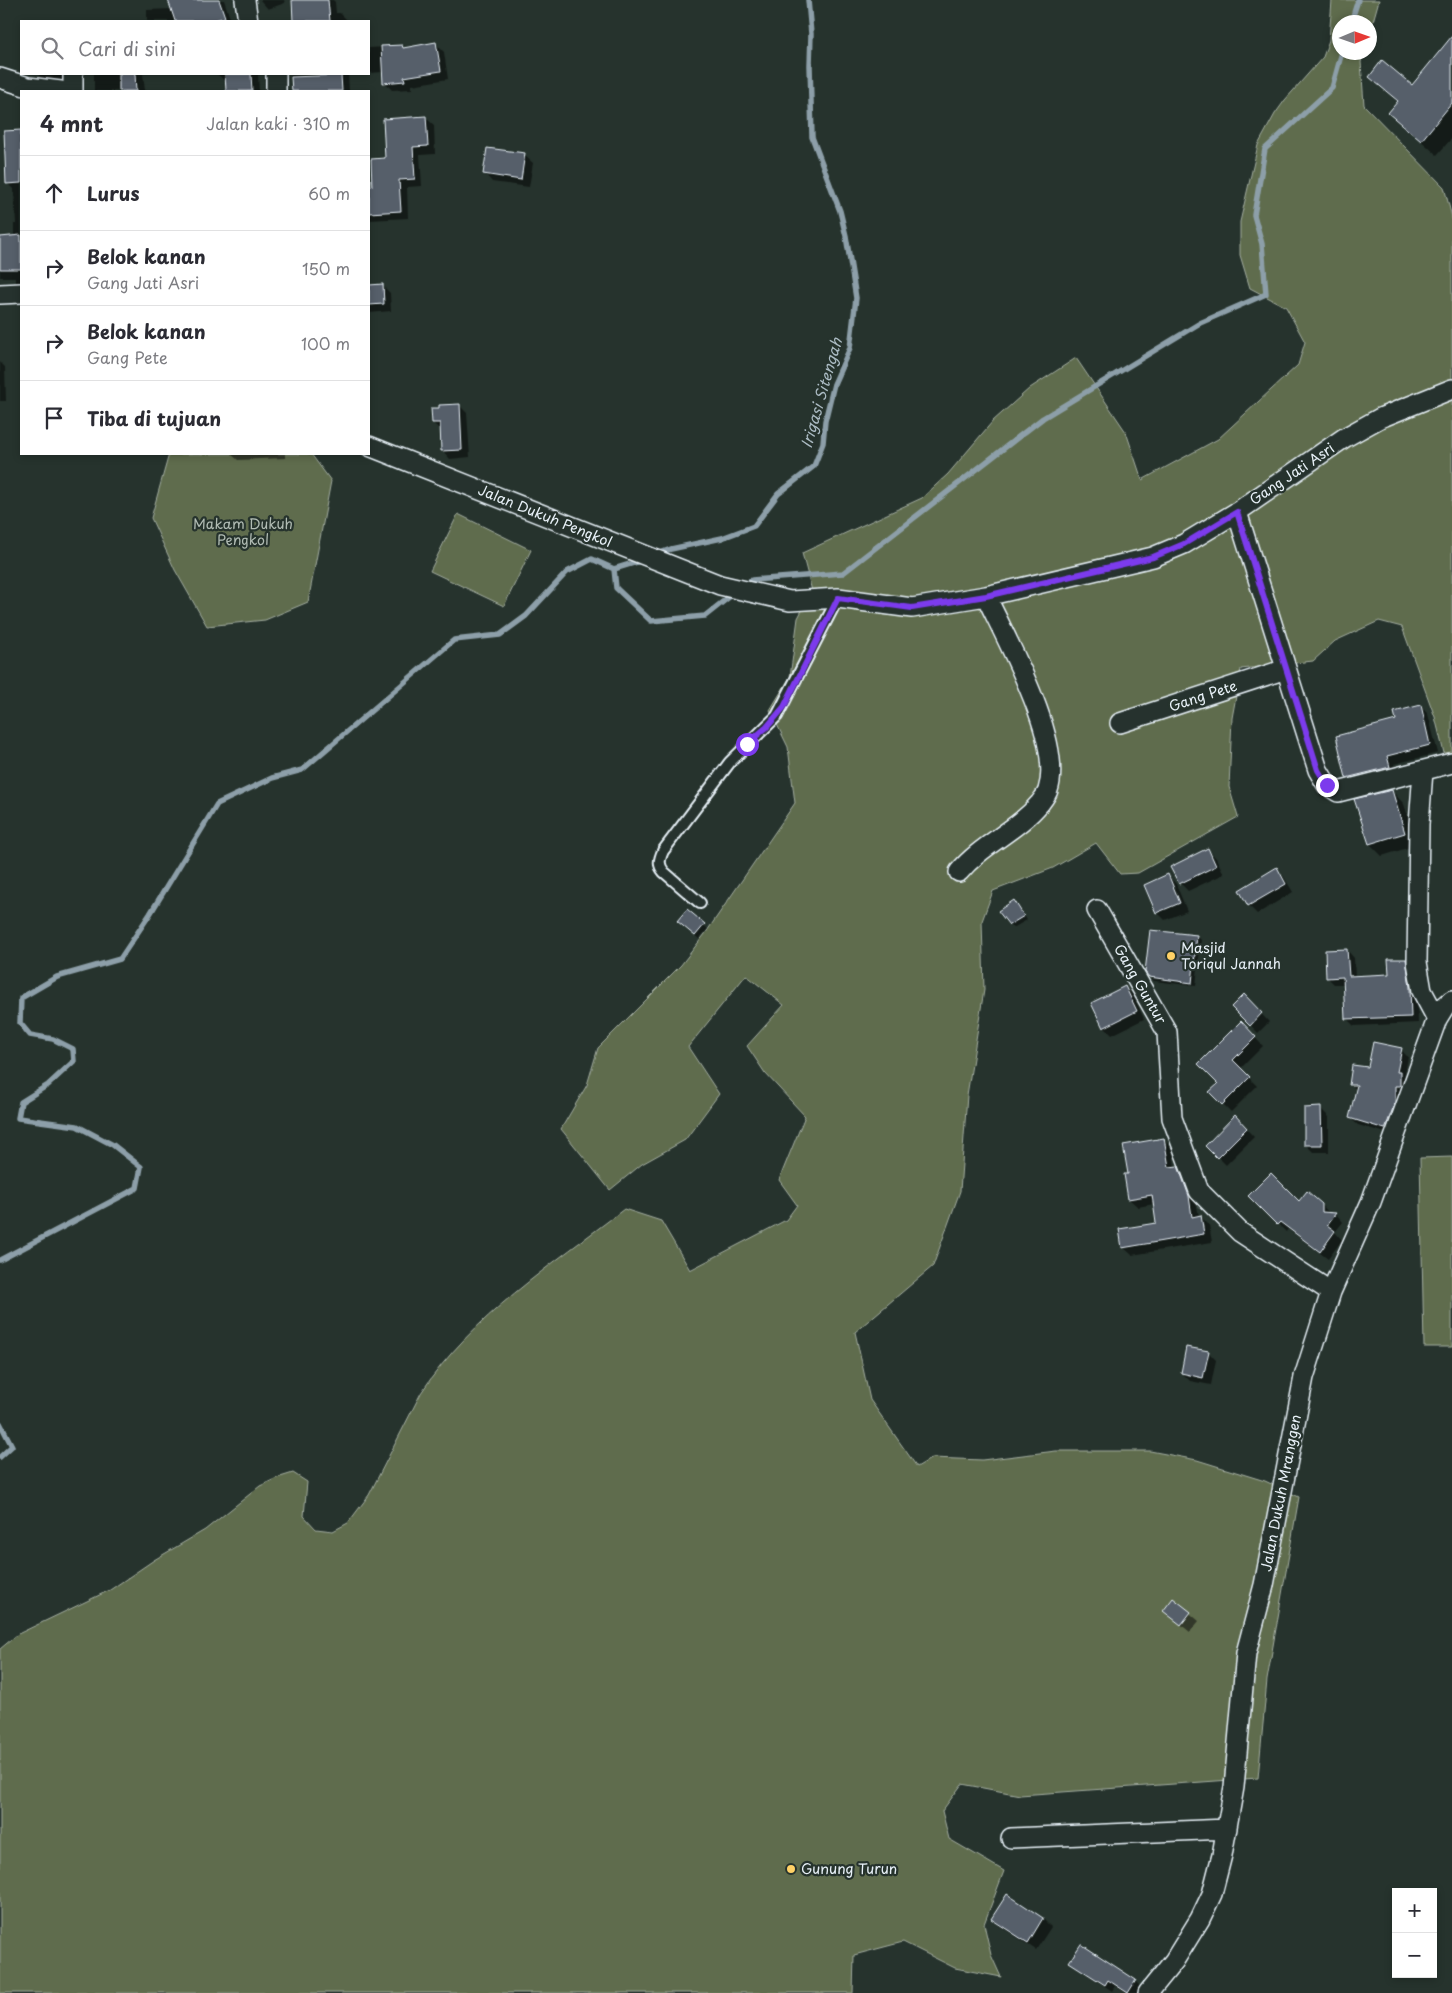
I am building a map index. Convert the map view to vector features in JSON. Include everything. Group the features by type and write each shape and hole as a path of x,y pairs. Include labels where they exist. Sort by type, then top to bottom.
{"street":[{"path":"245,0 248,20"},
{"path":"73,90 74,75"},
{"path":"276,75 276,90"},
{"path":"0,78 28,87 53,90"},
{"path":"0,294 20,293"},
{"name":"Gang Jati Asri","path":"750,592 790,601 838,598 912,608 986,596 1153,557 1184,544 1237,512 1344,438 1380,418 1452,389"},
{"name":"Jalan Dukuh Pengkol","path":"370,446 720,585 750,592"},
{"path":"1237,512 1318,770 1327,785 1338,792 1452,763"},
{"path":"958,872 970,859 1018,825 1039,804 1048,792 1051,776 1049,755 1039,712 986,596"},
{"name":"Gang Pete","path":"1120,723 1286,669"},
{"path":"1423,771 1419,824 1417,962 1422,990 1437,1019"},
{"name":"Gang Guntur","path":"1097,910 1168,1032 1172,1118 1199,1191 1240,1232 1331,1292"},
{"name":"Jalan Dukuh Mranggen","path":"1148,1993 1174,1961 1200,1919 1212,1894 1228,1829 1239,1745 1246,1652 1266,1575 1298,1402 1331,1292 1371,1202 1437,1019 1445,1006 1452,1000"},
{"path":"1011,1838 1228,1829"}],"lane":[{"path":"700,903 659,867 659,859 730,762 777,716 838,598"}],"green space":[{"path":"1332,0 1379,0 1375,15 1332,15 1332,60 1362,60 1364,105 1444,187 1452,217 1452,752 1444,753 1435,717 1402,627 1379,621 1335,641 1313,661 1241,669 1232,718 1229,787 1238,817 1138,873 1120,874 1096,843 1053,868 993,891 982,921 984,990 967,1095 960,1191 933,1266 855,1332 870,1400 917,1467 932,1458 982,1460 1056,1451 1150,1451 1197,1460 1265,1481 1299,1497 1267,1680 1258,1778 1020,1795 962,1784 942,1811 949,1839 1004,1871 984,1924 991,1955 1001,1977 955,1968 903,1942 854,1955 853,1993 0,1993 0,1649 18,1634 110,1590 154,1560 205,1530 260,1486 277,1478 293,1473 307,1482 304,1516 316,1529 333,1531 348,1523 369,1495 421,1393 441,1366 488,1316 542,1271 624,1209 661,1221 690,1270 786,1220 797,1205 779,1180 805,1116 765,1073 747,1046 784,1005 746,975 688,1047 719,1094 685,1140 642,1164 610,1190 561,1129 587,1085 598,1048 681,965 705,934 795,803 788,747 770,710 790,677 798,618 812,591 802,553 922,498 948,474 993,421 1030,388 1076,358 1126,432 1142,480 1218,439 1298,365 1305,342 1286,307 1250,288 1240,255 1240,222 1258,145 1285,100 1323,57 1329,40"},
{"name":"Makam Dukuh Pengkol","path":"169,455 312,455 331,481 308,602 265,620 207,626 175,570 151,518"},
{"path":"458,514 531,550 504,606 430,571"},
{"path":"1452,1157 1452,1347 1424,1347 1420,1158"}],"building":[{"path":"168,0 219,0 225,17 214,20 175,20"},
{"path":"292,0 328,0 330,20 293,20"},
{"path":"1452,36 1452,103 1421,141 1388,113 1398,101 1369,77 1382,60 1412,85"},
{"path":"436,42 441,71 404,77 405,81 383,83 381,46 402,45 403,48"},
{"path":"119,75 135,75 136,90 119,90"},
{"path":"225,75 251,75 252,90 226,90"},
{"path":"341,75 342,90 292,90 291,77"},
{"path":"426,116 428,146 413,147 415,179 399,180 401,211 370,213 370,186 372,186 371,159 385,158 383,119"},
{"path":"20,130 20,183 6,184 4,131"},
{"path":"487,148 525,153 521,180 483,174"},
{"path":"20,235 20,269 0,269 0,237"},
{"path":"383,284 384,304 370,305 370,285"},
{"path":"460,404 462,450 441,451 440,423 432,423 431,408 439,408 439,405"},
{"path":"1421,705 1430,745 1387,756 1390,767 1346,778 1336,736 1396,720 1394,712"},
{"path":"1392,790 1405,833 1369,844 1354,799"},
{"path":"1208,848 1216,866 1179,884 1170,867"},
{"path":"1277,867 1286,884 1248,906 1239,890"},
{"path":"1168,874 1180,903 1156,913 1144,885"},
{"path":"1014,900 1024,916 1009,925 998,911"},
{"path":"687,909 705,924 695,936 677,921"},
{"name":"Masjid Toriqul Jannah","path":"1150,930 1197,935 1192,983 1149,977 1145,972"},
{"path":"1347,949 1349,976 1389,974 1388,959 1406,959 1410,987 1411,1017 1345,1019 1343,977 1326,978 1325,950"},
{"path":"1125,986 1137,1011 1103,1028 1091,1003"},
{"path":"1244,994 1262,1013 1250,1026 1231,1007"},
{"path":"1241,1021 1256,1037 1233,1060 1250,1077 1222,1105 1209,1092 1218,1084 1198,1064"},
{"path":"1373,1042 1402,1048 1397,1072 1400,1072 1400,1086 1395,1086 1395,1103 1385,1129 1349,1118 1357,1085 1349,1085 1352,1065 1368,1067"},
{"path":"1321,1107 1322,1145 1304,1145 1304,1108"},
{"path":"1235,1115 1247,1128 1217,1158 1205,1146"},
{"path":"1164,1138 1169,1167 1178,1166 1189,1196 1192,1217 1201,1215 1204,1234 1122,1248 1119,1229 1156,1223 1152,1195 1128,1199 1124,1174 1128,1174 1123,1145"},
{"path":"1271,1173 1299,1201 1307,1191 1322,1204 1322,1212 1336,1213 1327,1225 1335,1231 1320,1252 1280,1222 1277,1225 1248,1196"},
{"path":"1186,1347 1209,1351 1203,1378 1181,1373"},
{"path":"1173,1598 1191,1612 1181,1625 1163,1611"},
{"path":"1007,1894 1043,1918 1028,1943 991,1919"},
{"path":"1081,1944 1136,1980 1128,1993 1108,1980 1105,1985 1069,1962"}],"waterway":[{"name":"Irigasi Sitengah","path":"660,553 722,538 754,526 778,494 814,466 823,443 825,421 834,384 850,348 856,298 846,236 840,211 812,137 811,34 808,0"},
{"path":"1353,15 1358,0"},
{"path":"744,586 752,580 843,573 1043,418 1200,323 1266,294 1262,244 1254,215 1265,149 1332,88 1340,60"},
{"path":"0,1260 137,1188 141,1167 113,1145 77,1126 18,1118 21,1102 48,1085 74,1061 73,1049 53,1039 30,1035 20,1023 21,998 57,977 120,959 150,914 217,804 272,778 302,770 454,640 500,635 526,616 567,572 592,559 614,569 616,588 651,621 705,616 734,593"},
{"name":"Irigasi Sitengah","path":"614,569 640,561"},
{"path":"0,1423 12,1446 0,1457"}],"place":[{"name":"Masjid Toriqul Jannah","path":"1171,956"},
{"name":"Gunung Turun","path":"791,1869"}],"route":[{"path":"747,744 767,727 784,707 838,598 912,608 986,596 1153,557 1184,544 1237,512 1318,770 1327,785"}]}
